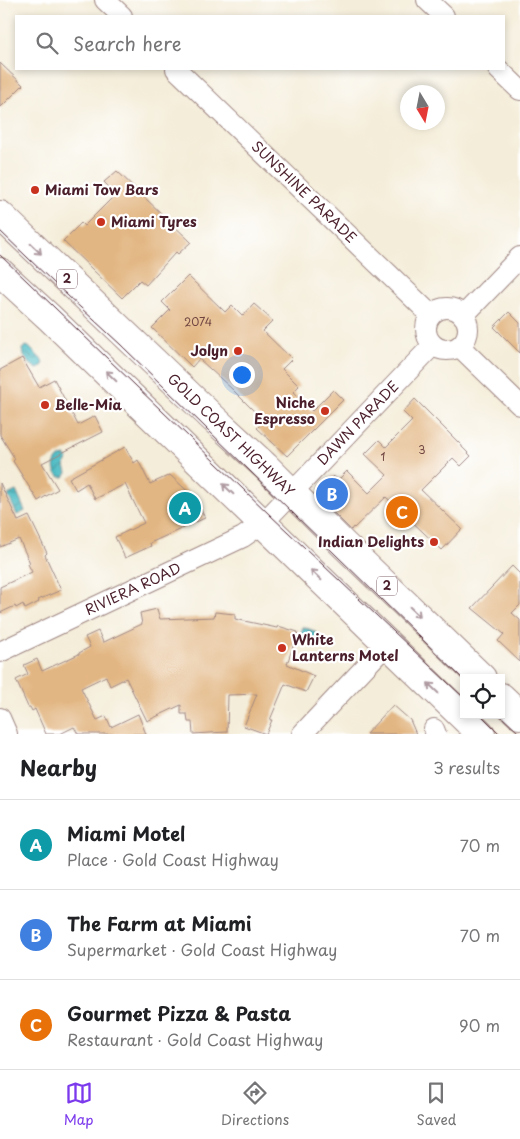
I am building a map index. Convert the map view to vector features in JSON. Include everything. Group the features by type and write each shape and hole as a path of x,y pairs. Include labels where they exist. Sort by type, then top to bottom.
{"highway":[{"name":"GOLD COAST HIGHWAY","path":"0,214 265,466 478,674"},
{"path":"0,272 481,734"},
{"path":"505,701 520,715"}],"street":[{"path":"105,0 121,15"},
{"path":"427,0 443,15"},
{"name":"SUNSHINE PARADE","path":"177,70 431,315"},
{"path":"499,70 520,90"},
{"path":"463,316 520,256"},
{"path":"447,308 463,316 468,330 464,341 459,346 450,350 443,350 429,342 426,336 426,327 431,315 437,310 447,308"},
{"name":"DAWN PARADE","path":"263,523 433,345"},
{"path":"459,346 520,405"},
{"name":"RIVIERA ROAD","path":"0,652 233,542 263,523"},
{"path":"302,734 387,644"},
{"path":"0,718 7,734"}],"water":[{"path":"26,346 42,360 43,365 38,369 25,358 22,349"},
{"path":"66,456 68,459 65,464 67,473 64,477 60,477 54,465 59,457"},
{"path":"16,491 25,511 17,515 8,495"},
{"path":"303,627 318,634 312,644 299,638"}],"building":[{"path":"0,63 23,85 0,108"},
{"path":"117,171 191,242 178,254 176,252 146,285 140,280 122,298 63,241 81,223 84,226 116,194 104,182"},
{"path":"188,276 225,312 232,305 243,316 254,304 273,321 263,331 292,359 282,369 299,386 293,392 312,411 333,390 343,400 287,456 257,428 264,421 232,389 199,359 192,367 152,328 170,310 162,302"},
{"path":"509,312 520,323 520,353 494,327"},
{"path":"22,358 39,387 54,379 78,425 95,416 103,432 42,463 58,489 38,501 13,461 15,459 0,435 0,370"},
{"path":"415,399 471,456 461,466 453,458 421,490 462,529 442,550 386,497 351,530 324,503 323,487 333,476 338,480 347,471 369,493 387,475 365,454 379,440 386,447 412,421 403,412"},
{"path":"125,447 134,463 138,460 150,484 170,475 195,498 205,518 150,543 151,546 125,558 115,537 144,523 125,484 95,499 87,483 76,490 69,478"},
{"path":"0,483 18,521 29,516 47,553 45,555 61,590 38,600 39,602 25,609 23,604 0,613 0,587 32,572 19,539 0,547"},
{"path":"512,566 520,574 520,605 512,613 520,620 520,662 498,641 504,634 472,608"},
{"path":"157,609 160,619 214,617 215,612 235,614 235,619 277,628 278,626 298,632 287,664 314,676 306,692 285,684 266,734 244,726 257,694 228,695 227,732 193,734 192,722 188,722 187,714 181,714 181,705 147,721 126,678 110,686 106,676 81,688 97,720 106,716 111,727 138,714 146,734 78,734 74,727 60,734 46,734 35,709 32,711 28,707 16,680 28,674 24,665 37,659 42,671 90,647 85,637 98,631 104,642 142,624 140,613"},
{"path":"393,705 410,720 416,734 366,734"}],"tram line":[{"path":"0,231 121,345 460,676"},
{"path":"0,255 270,515 460,694"},
{"path":"485,719 500,734"},
{"path":"504,719 520,734"}],"place":[{"name":"Miami Tow Bars","path":"35,190"},
{"name":"Miami Tyres","path":"101,222"},
{"name":"Jolyn","path":"238,351"},
{"name":"Belle-Mia","path":"45,405"},
{"name":"Niche Espresso","path":"325,411"},
{"name":"The Farm at Miami","path":"332,494"},
{"name":"Miami Motel","path":"185,508"},
{"name":"Gourmet Pizza & Pasta","path":"402,512"},
{"name":"Indian Delights","path":"434,542"},
{"name":"White Lanterns Motel","path":"282,648"}]}
